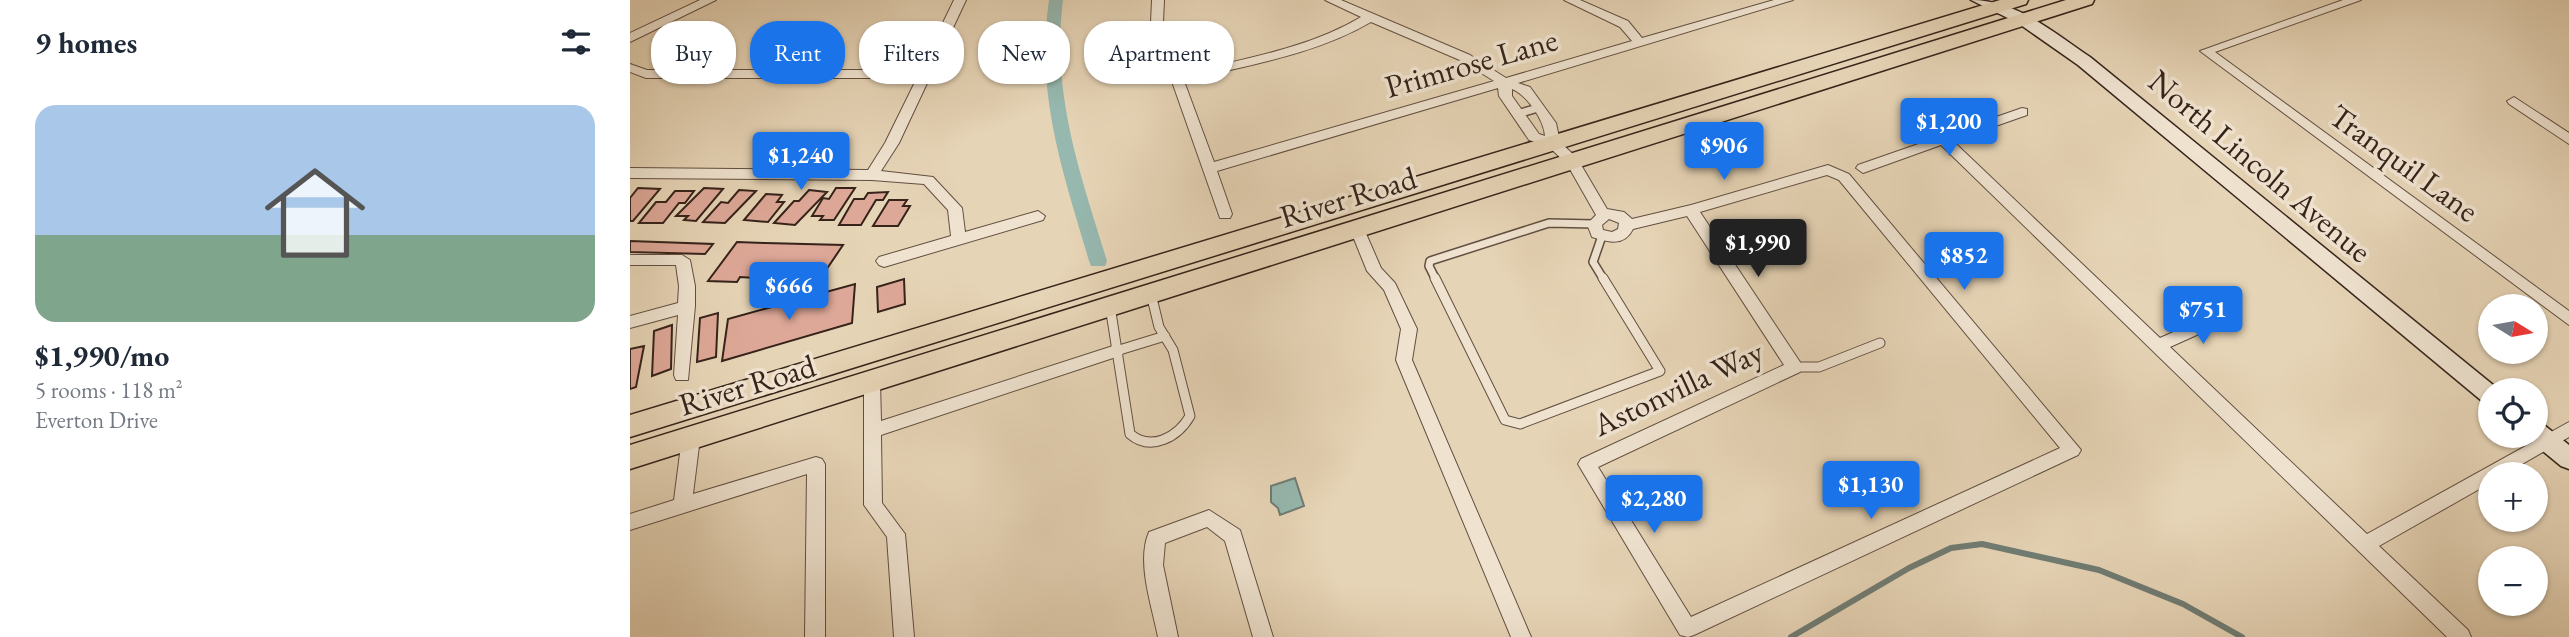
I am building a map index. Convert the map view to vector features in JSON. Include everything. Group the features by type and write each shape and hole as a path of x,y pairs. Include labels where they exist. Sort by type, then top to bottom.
{"main road":[{"name":"River Road","path":"630,426 1553,143 1988,3 2020,0"},
{"name":"River Road","path":"630,457 2085,0"},
{"name":"North Lincoln Avenue","path":"1988,3 2024,20 2084,61 2478,385"},
{"path":"2548,441 2569,458"}],"street":[{"path":"630,38 710,0"},
{"path":"950,21 960,0"},
{"path":"1157,21 1158,0"},
{"path":"1331,0 1466,58 1504,82 1525,90 1551,126 1553,143"},
{"path":"1570,0 1623,24 1640,43"},
{"name":"Primrose Lane","path":"1210,168 1783,0"},
{"name":"Tranquil Lane","path":"2348,1 2207,51 2569,319"},
{"path":"1234,64 1327,39 1358,26 1370,17"},
{"path":"630,68 646,74 859,74"},
{"path":"1504,82 1506,96 1534,137 1553,143 1572,161 1600,225 1619,236 1628,225"},
{"path":"872,175 892,142 920,84"},
{"path":"1180,84 1225,215"},
{"path":"2514,101 2569,139"},
{"path":"1863,168 2022,112"},
{"path":"1945,141 2461,637"},
{"name":"Astonvilla Way","path":"1691,210 1828,170 1844,177 2072,450 1687,628 1587,464 1794,367"},
{"path":"630,173 872,175 928,180 955,208 959,239"},
{"path":"1628,225 1691,210 1794,367"},
{"path":"1600,225 1619,215 1628,225"},
{"path":"884,261 1038,216"},
{"path":"1357,229 1375,271 1390,287 1409,329 1404,360 1521,637"},
{"path":"630,260 682,260 687,286 682,375"},
{"path":"630,322 687,306"},
{"path":"2158,346 2233,312"},
{"path":"872,431 1116,351"},
{"path":"872,381 873,505 896,534 904,637"},
{"path":"2548,434 2569,429"},
{"path":"683,504 691,438"},
{"path":"2366,544 2522,448"},
{"path":"630,522 816,464 815,637"},
{"path":"1168,637 1154,565 1156,538 1209,518 1233,536 1263,637"}],"lane":[{"path":"1517,114 1538,108"},
{"path":"1549,223 1600,225 1593,262 1660,371 1520,424 1505,420 1429,266 1430,261 1549,223"},
{"path":"1110,306 1130,435 1140,442 1159,441 1180,431 1190,416 1173,350 1159,327 1151,293"},
{"path":"1116,351 1165,336"},
{"path":"1794,367 1819,368 1880,343"}],"water":[{"path":"1295,478 1304,506 1280,515 1278,508 1271,502 1271,486"}],"building":[{"path":"638,188 660,189 633,221 630,221 630,198"},
{"path":"704,188 723,189 696,221 684,220 688,216 676,216"},
{"path":"836,188 855,188 834,220 820,220 823,216 812,216 823,198 829,199"},
{"path":"739,190 756,191 725,223 703,222 721,202 728,203"},
{"path":"809,190 827,192 795,225 774,223 794,201 799,201"},
{"path":"675,191 694,191 685,203 679,203 663,223 639,223 656,202 666,202"},
{"path":"888,192 883,200 876,200 861,225 839,225 854,199 864,199 868,193"},
{"path":"766,194 782,195 777,202 784,202 768,222 744,220"},
{"path":"889,200 907,200 903,206 910,206 898,226 873,226"},
{"path":"630,241 713,244 705,254 630,252"},
{"path":"737,242 843,245 818,282 740,277 737,282 708,281"},
{"path":"904,279 905,304 878,312 877,287"},
{"path":"855,284 852,323 722,361 728,319"},
{"path":"718,313 716,357 697,362 700,318"},
{"path":"672,325 671,369 652,376 654,331"},
{"path":"644,346 636,387 630,389 630,349"}],"waterway":[{"path":"1056,0 1051,33 1055,99 1069,165 1098,261"},
{"path":"1791,637 1909,568 1951,548 1982,544 2099,570 2183,604 2242,637"}]}
